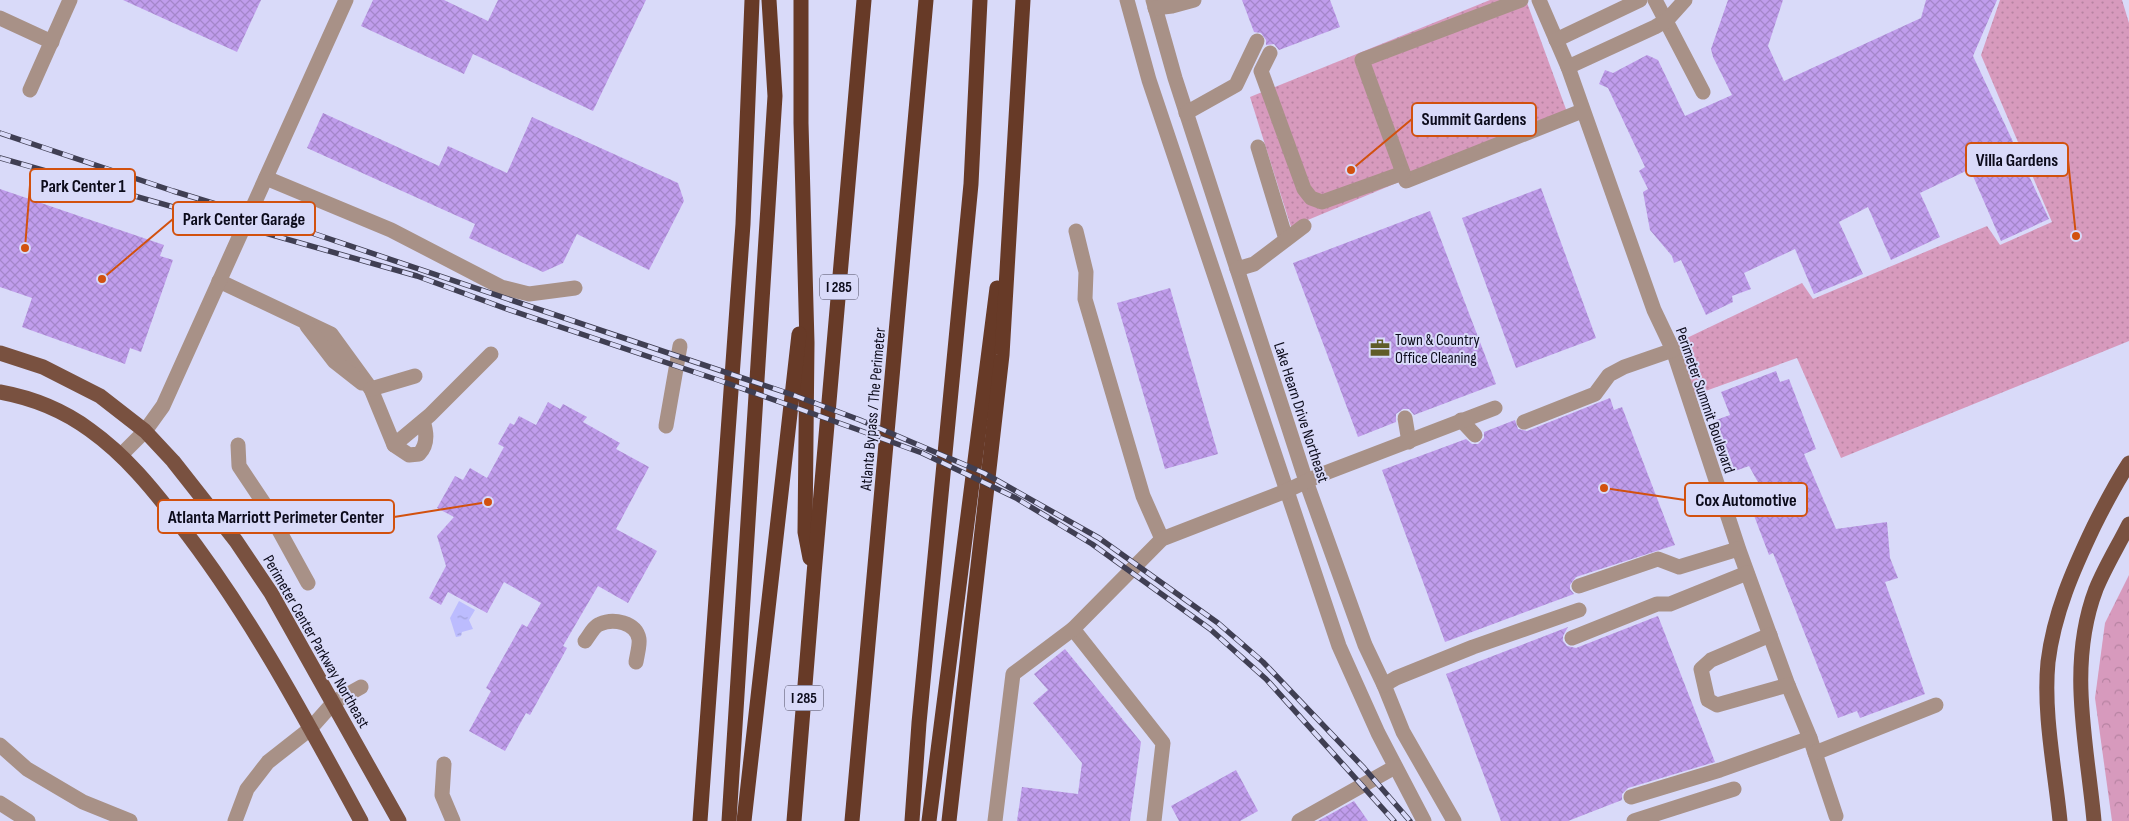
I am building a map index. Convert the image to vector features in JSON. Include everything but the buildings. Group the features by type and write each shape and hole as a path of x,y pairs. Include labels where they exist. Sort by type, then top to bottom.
{"highway":[{"path":"700,821 743,224 752,0"},
{"path":"729,821 775,96 769,0"},
{"path":"801,0 801,123 807,343 805,532 814,574"},
{"name":"I 285","path":"794,821 864,0"},
{"name":"Atlanta Bypass / The Perimeter","path":"852,821 926,0"},
{"path":"912,821 919,723 971,184 980,0"},
{"path":"949,821 1002,355 1023,0"},
{"path":"929,821 1016,138"},
{"path":"744,821 806,272"}],"main road":[{"name":"Perimeter Center Parkway Northeast","path":"0,353 36,364 84,386 117,407 145,431 173,461 272,593 399,821"},
{"path":"0,392 29,399 56,409 89,429 121,455 154,491 204,555 233,597 361,821"},
{"path":"2060,821 2048,711 2048,663 2057,610 2076,564 2117,480 2129,463"},
{"path":"2094,821 2082,729 2080,682 2085,632 2096,590 2129,524"}],"street":[{"path":"30,90 70,0"},
{"path":"121,455 145,431 163,406 346,0"},
{"path":"1127,0 1149,80 1286,491 1340,646 1378,733 1424,821"},
{"path":"1154,4 1172,6 1194,0"},
{"path":"1521,0 1362,60 1406,181 1582,111"},
{"name":"Perimeter Summit Boulevard","path":"1539,0 1568,67 1654,310 1673,350 1738,549 1788,685 1810,738 1836,816"},
{"path":"1556,40 1640,0"},
{"path":"1655,0 1703,92"},
{"path":"1568,67 1667,20 1685,0"},
{"name":"Lake Hearn Drive Northeast","path":"1154,4 1186,113 1306,481 1365,645 1384,684 1403,732 1454,821"},
{"path":"0,18 52,42"},
{"path":"1186,113 1236,85 1257,41"},
{"path":"1270,53 1261,71 1304,189 1311,198 1322,202 1403,173"},
{"path":"1258,147 1286,240"},
{"path":"266,178 391,230 501,287 529,294 575,288"},
{"path":"1237,269 1254,264 1304,226"},
{"path":"1076,231 1086,272 1085,299 1143,496 1162,539"},
{"path":"219,281 331,334 371,390 394,445 409,455 418,454 422,450 426,440 423,421"},
{"path":"666,426 680,346"},
{"path":"1524,422 1595,394 1609,375 1624,367 1673,350"},
{"path":"394,445 423,421 491,354"},
{"path":"371,390 415,376"},
{"path":"994,821 1012,674 1073,629 1162,539 1461,420 1496,408"},
{"path":"1405,418 1409,442"},
{"path":"1461,420 1475,435"},
{"path":"238,445 239,466 270,513 308,582"},
{"path":"1579,586 1658,559 1679,567 1738,549"},
{"path":"1572,638 1657,604 1670,604 1747,574"},
{"path":"1384,684 1473,647 1579,610"},
{"path":"585,641 598,624 611,621 623,622 634,629 639,638 636,662"},
{"path":"1073,629 1163,743 1154,821"},
{"path":"1770,635 1711,660 1701,669 1708,700 1717,705 1788,685"},
{"path":"235,821 244,796 268,762 310,729 334,702 361,687"},
{"path":"1815,753 1936,705"},
{"path":"1631,797 1720,770 1810,738"},
{"path":"0,745 27,769 83,802 130,821"},
{"path":"444,764 442,796 453,821"},
{"path":"1299,821 1395,767"},
{"path":"1634,821 1734,789"},
{"path":"0,803 28,821"}],"green space":[{"path":"1490,0 1526,0 1567,112 1291,227 1250,97"},
{"path":"2000,0 2122,0 2129,23 2129,341 1841,458 1797,358 1686,398 1668,347 1802,283 1813,299 1987,226 2000,245 2052,222 1981,55"},
{"path":"2129,575 2129,821 2112,821 2095,698 2105,623"}],"water":[{"path":"459,601 475,610 469,620 473,629 462,632 461,636 456,637 450,618"}],"railway":[{"path":"0,133 173,191 309,232 796,396 860,420 984,473 1099,538 1218,623 1263,662 1364,768 1410,821"},
{"path":"0,158 417,276 922,453 983,482 1016,498 1092,544 1210,629 1266,679 1394,821"}],"place":[{"name":"Summit Gardens","path":"1351,170"},
{"name":"Villa Gardens","path":"2076,236"},
{"name":"Park Center 1","path":"25,248"},
{"name":"Park Center Garage","path":"102,279"},
{"name":"Town & Country Office Cleaning","path":"1380,348"},
{"name":"Cox Automotive","path":"1604,488"},
{"name":"Atlanta Marriott Perimeter Center","path":"488,502"}]}
